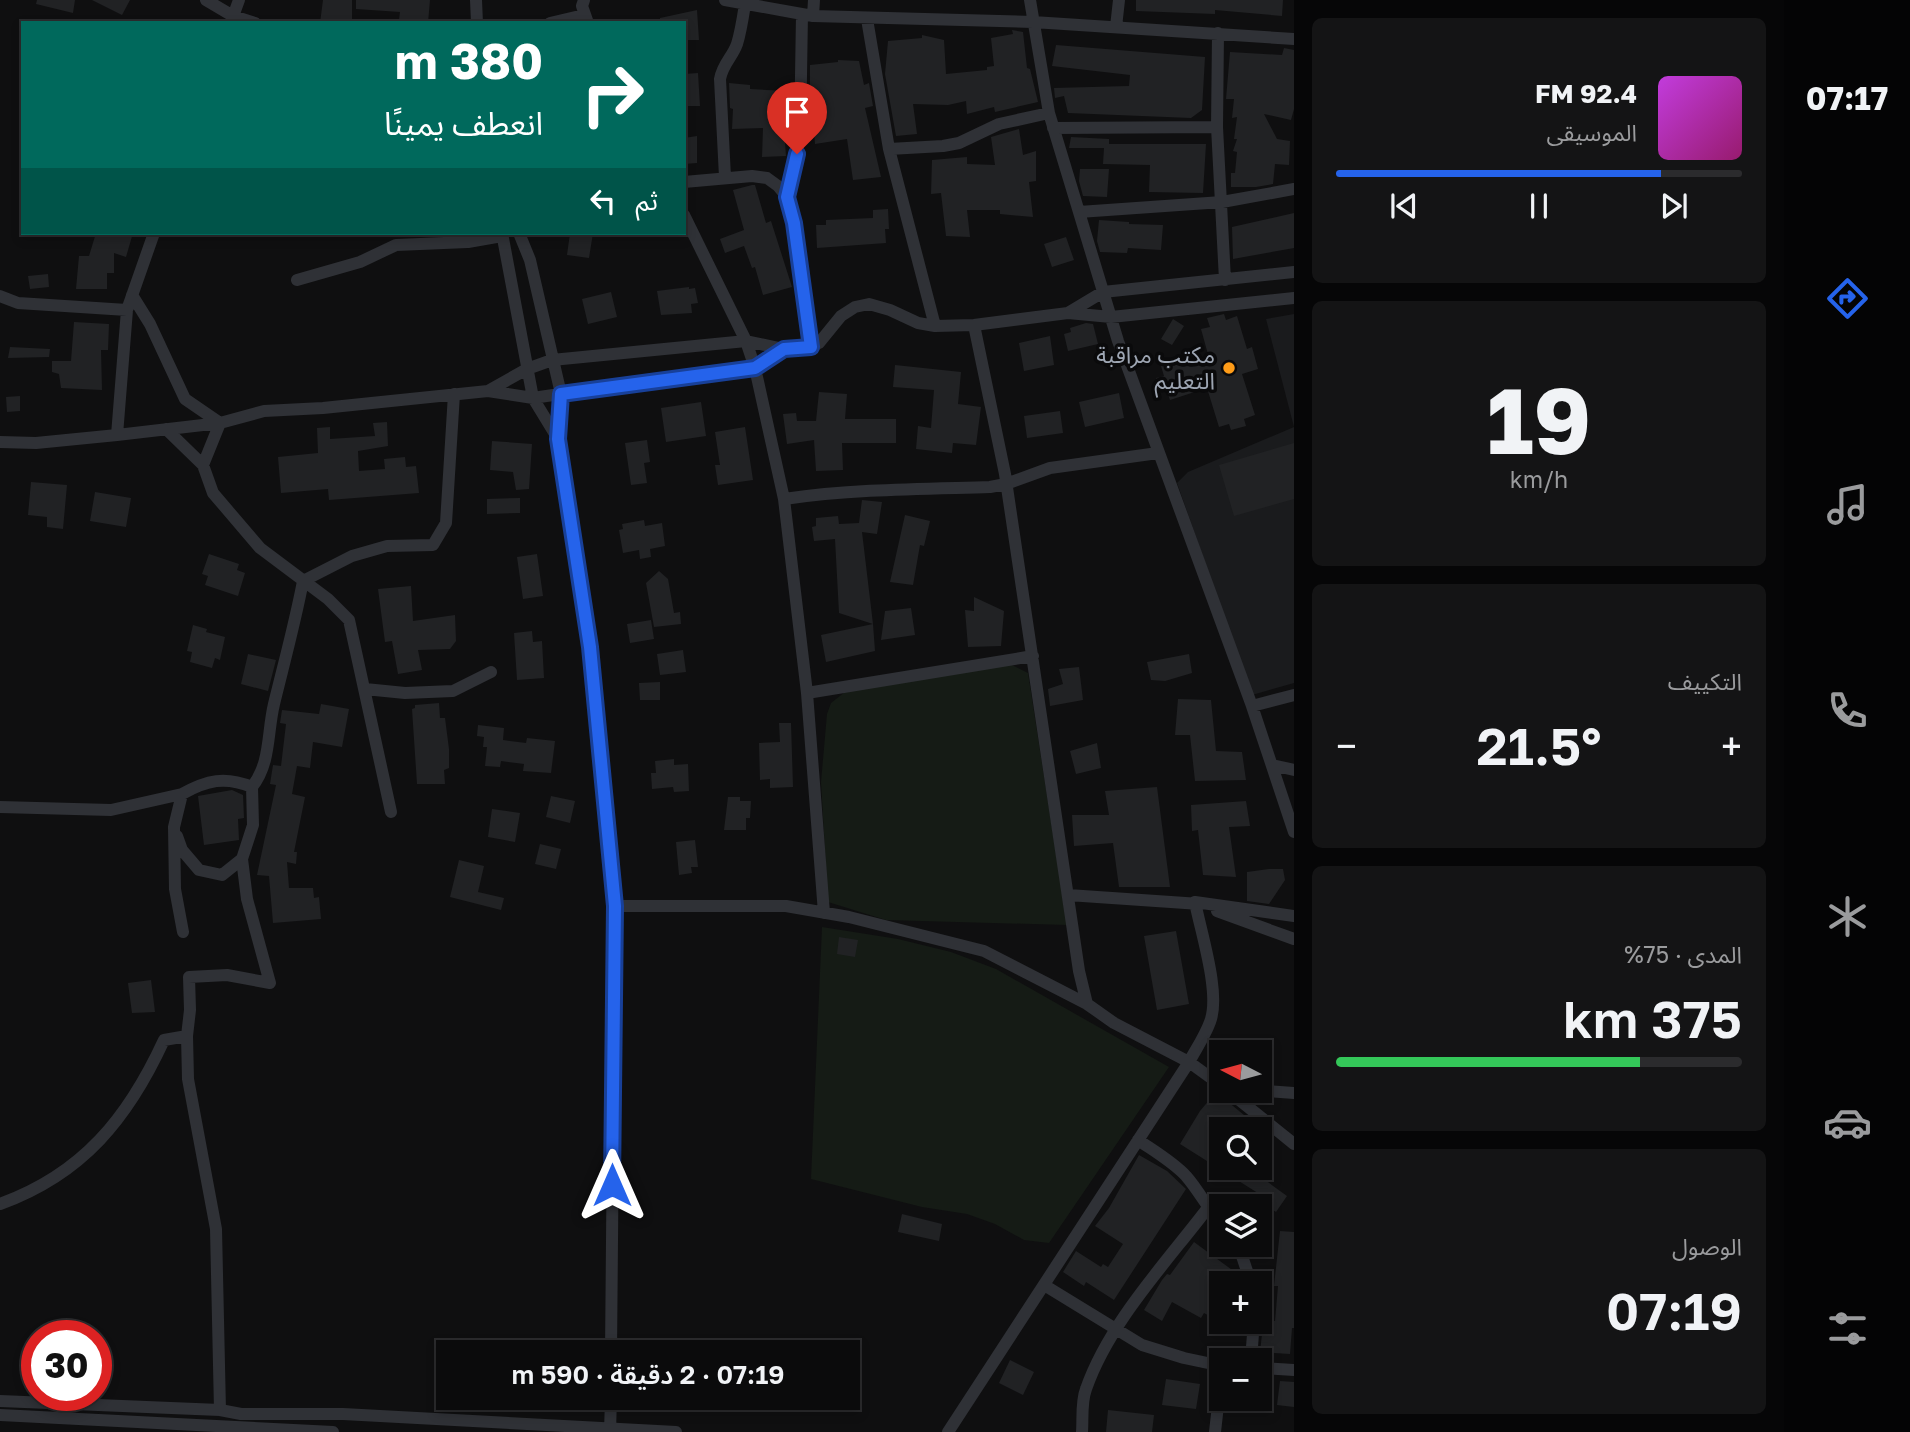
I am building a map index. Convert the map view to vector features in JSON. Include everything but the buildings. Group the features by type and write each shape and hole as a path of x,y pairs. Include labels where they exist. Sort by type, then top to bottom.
{"street":[{"path":"206,0 232,19 239,0"},
{"path":"476,0 477,21"},
{"path":"568,21 586,19 582,5 584,0"},
{"path":"725,0 807,15 867,19 1032,22 1294,39"},
{"path":"787,197 800,138 807,15 814,0"},
{"path":"1030,0 1049,113 1103,292 1158,453 1252,706 1294,832"},
{"path":"1116,27 1119,0"},
{"path":"725,177 720,79 722,67 731,57 737,43 745,4"},
{"path":"867,19 889,149 935,326"},
{"path":"1218,33 1217,127 1226,280"},
{"path":"889,149 959,143 999,124 1049,113"},
{"path":"1053,128 1217,127"},
{"path":"686,182 725,177 767,178 787,197 794,223 811,347"},
{"path":"1079,212 1222,202 1294,189"},
{"path":"686,219 746,341 755,368 783,499 807,693 824,913"},
{"path":"117,435 127,310 154,235"},
{"path":"298,280 360,262 396,245 468,242 498,235"},
{"path":"502,235 533,398 558,439"},
{"path":"520,235 530,260 561,394 558,439 590,647 615,906 611,1340"},
{"path":"1068,313 1103,292 1294,272"},
{"path":"132,295 150,324 185,399 220,423"},
{"path":"0,296 18,303 127,310"},
{"path":"488,391 527,369 552,360 746,341 784,349 811,347 819,343 841,316 855,307 869,304 918,323 935,326 974,325 1068,313 1111,317 1294,298"},
{"path":"974,325 1006,484 1079,971 1087,1004"},
{"path":"0,442 36,443 117,435 220,423 264,411 323,408 488,391 533,398 755,368 784,349"},
{"path":"303,581 352,556 387,546 433,545 446,523 454,394"},
{"path":"203,465 220,423"},
{"path":"166,429 203,465 212,493 260,548 328,599 349,620 391,812"},
{"path":"783,499 829,492 880,489 990,487 1050,468 1158,453"},
{"path":"220,1410 216,1228 188,1079 188,977 227,975 270,983 247,899 242,859 253,825 251,787 261,776 268,749 273,707 289,651 303,581"},
{"path":"807,693 1033,656"},
{"path":"366,689 405,693 453,691 491,672"},
{"path":"1252,706 1294,695"},
{"path":"1272,765 1294,770"},
{"path":"0,807 111,810 183,794 202,783 234,780 251,787"},
{"path":"183,794 174,827 174,889 183,932"},
{"path":"174,827 182,850 200,870 222,875 242,859"},
{"path":"1068,895 1195,902 1291,912"},
{"path":"1195,902 1294,939"},
{"path":"948,1432 1189,1062 1210,1023 1214,999 1195,902"},
{"path":"615,906 786,906 849,917 984,951 1087,1004 1114,1023 1189,1062 1209,1077"},
{"path":"0,1204 24,1195 70,1169 119,1120 151,1070 164,1040 187,1036"},
{"path":"1272,1091 1294,1093"},
{"path":"1243,1103 1294,1144"},
{"path":"1082,1432 1086,1389 1115,1329 1207,1209 1197,1189 1183,1173 1138,1140"},
{"path":"1044,1285 1142,1345 1209,1365"},
{"path":"1272,1369 1294,1370"},
{"path":"0,1401 241,1413 343,1414 676,1432"},
{"path":"610,1430 611,1410"},
{"path":"1216,1432 1218,1411"},
{"path":"0,1415 333,1432"}],"shaded area":[{"path":"1294,314 1294,427 1266,319"},
{"path":"1294,427 1294,683 1252,695 1177,483 1188,472"},
{"path":"1010,664 1028,673 1067,925 886,920 828,902 821,782 827,714 831,703 845,692"},
{"path":"822,927 898,939 951,952 996,969 1169,1067 1049,1243 1024,1240 995,1224 967,1214 922,1207 811,1179"}],"place":[{"name":"مكتب مراقبة التعليم","path":"1229,368"}],"route":[{"path":"612,1185 615,906 590,647 558,439 561,394 755,368 784,349 811,347 794,223 787,197 797,154"}]}
